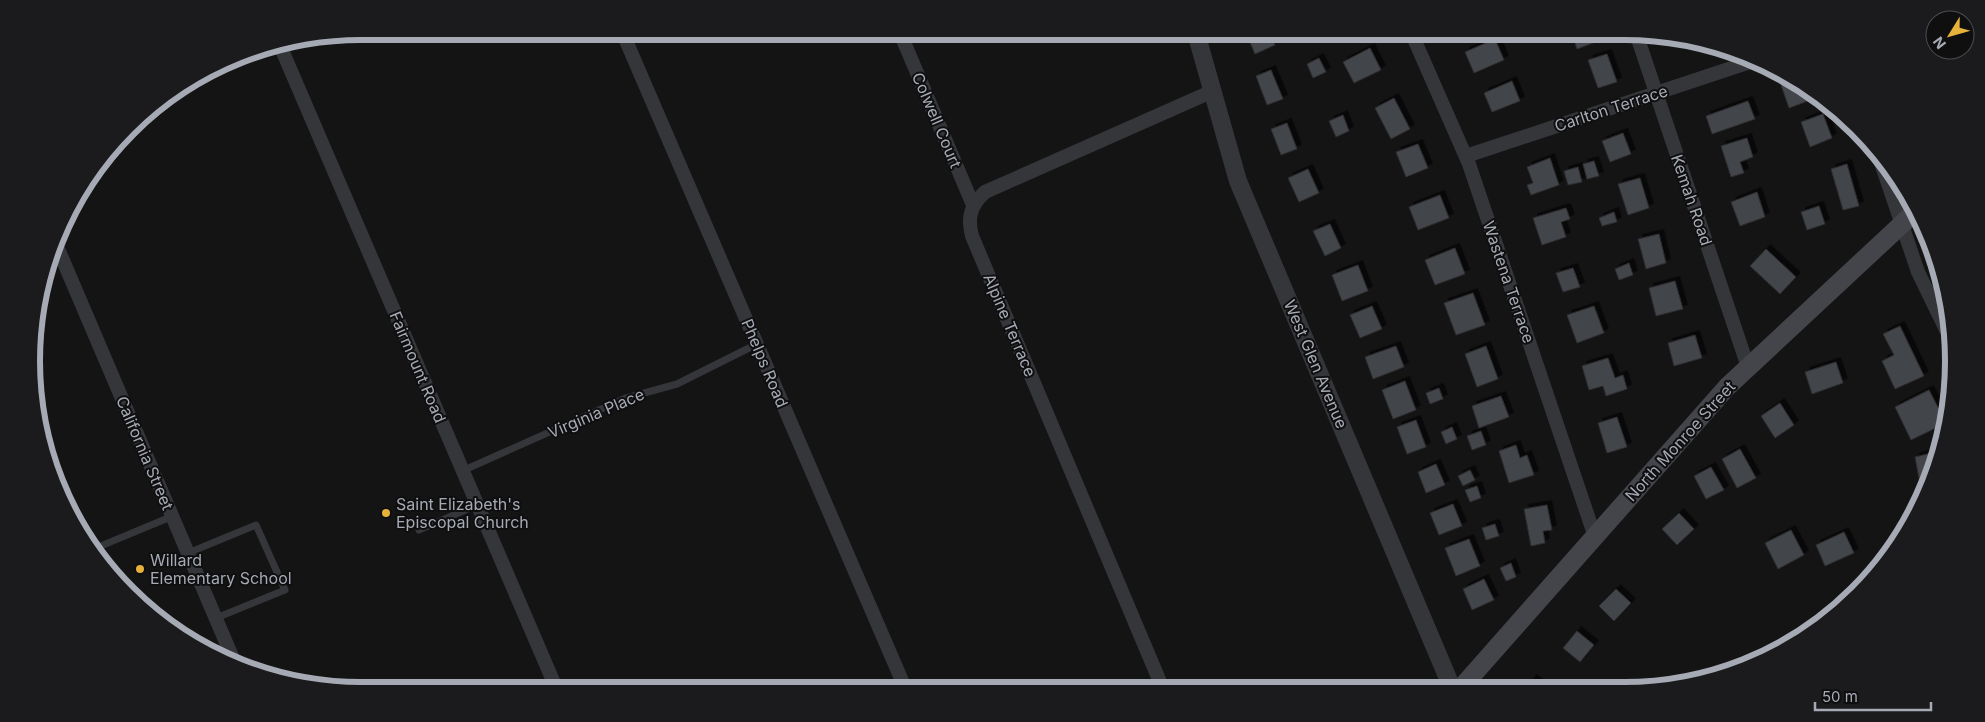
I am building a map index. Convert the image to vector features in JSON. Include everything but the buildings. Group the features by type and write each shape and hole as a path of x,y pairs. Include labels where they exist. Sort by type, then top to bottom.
{"main road":[{"name":"North Monroe Street","path":"1466,682 1727,387 1910,216"}],"street":[{"name":"Phelps Road","path":"626,40 903,682"},
{"name":"Colwell Court","path":"902,40 973,205"},
{"name":"West Glen Avenue","path":"1198,40 1238,181 1449,682"},
{"name":"Wastena Terrace","path":"1415,40 1466,156 1595,537"},
{"name":"Kemah Road","path":"1639,41 1748,367"},
{"name":"Fairmount Road","path":"282,50 554,682"},
{"name":"Carlton Terrace","path":"1466,156 1745,63"},
{"path":"973,205 985,192 1213,91"},
{"path":"1885,175 1918,272 1942,322"},
{"name":"Alpine Terrace","path":"973,205 969,227 972,236 1160,682"},
{"name":"California Street","path":"58,256 231,655"}],"lane":[{"name":"Virginia Place","path":"462,471 626,398 677,384 757,344"},
{"path":"419,530 477,505"},
{"path":"99,547 172,516"},
{"path":"188,553 256,525 285,590 216,618"}],"place":[{"name":"Saint Elizabeth's Episcopal Church","path":"386,513"},
{"name":"Willard Elementary School","path":"140,569"}]}
